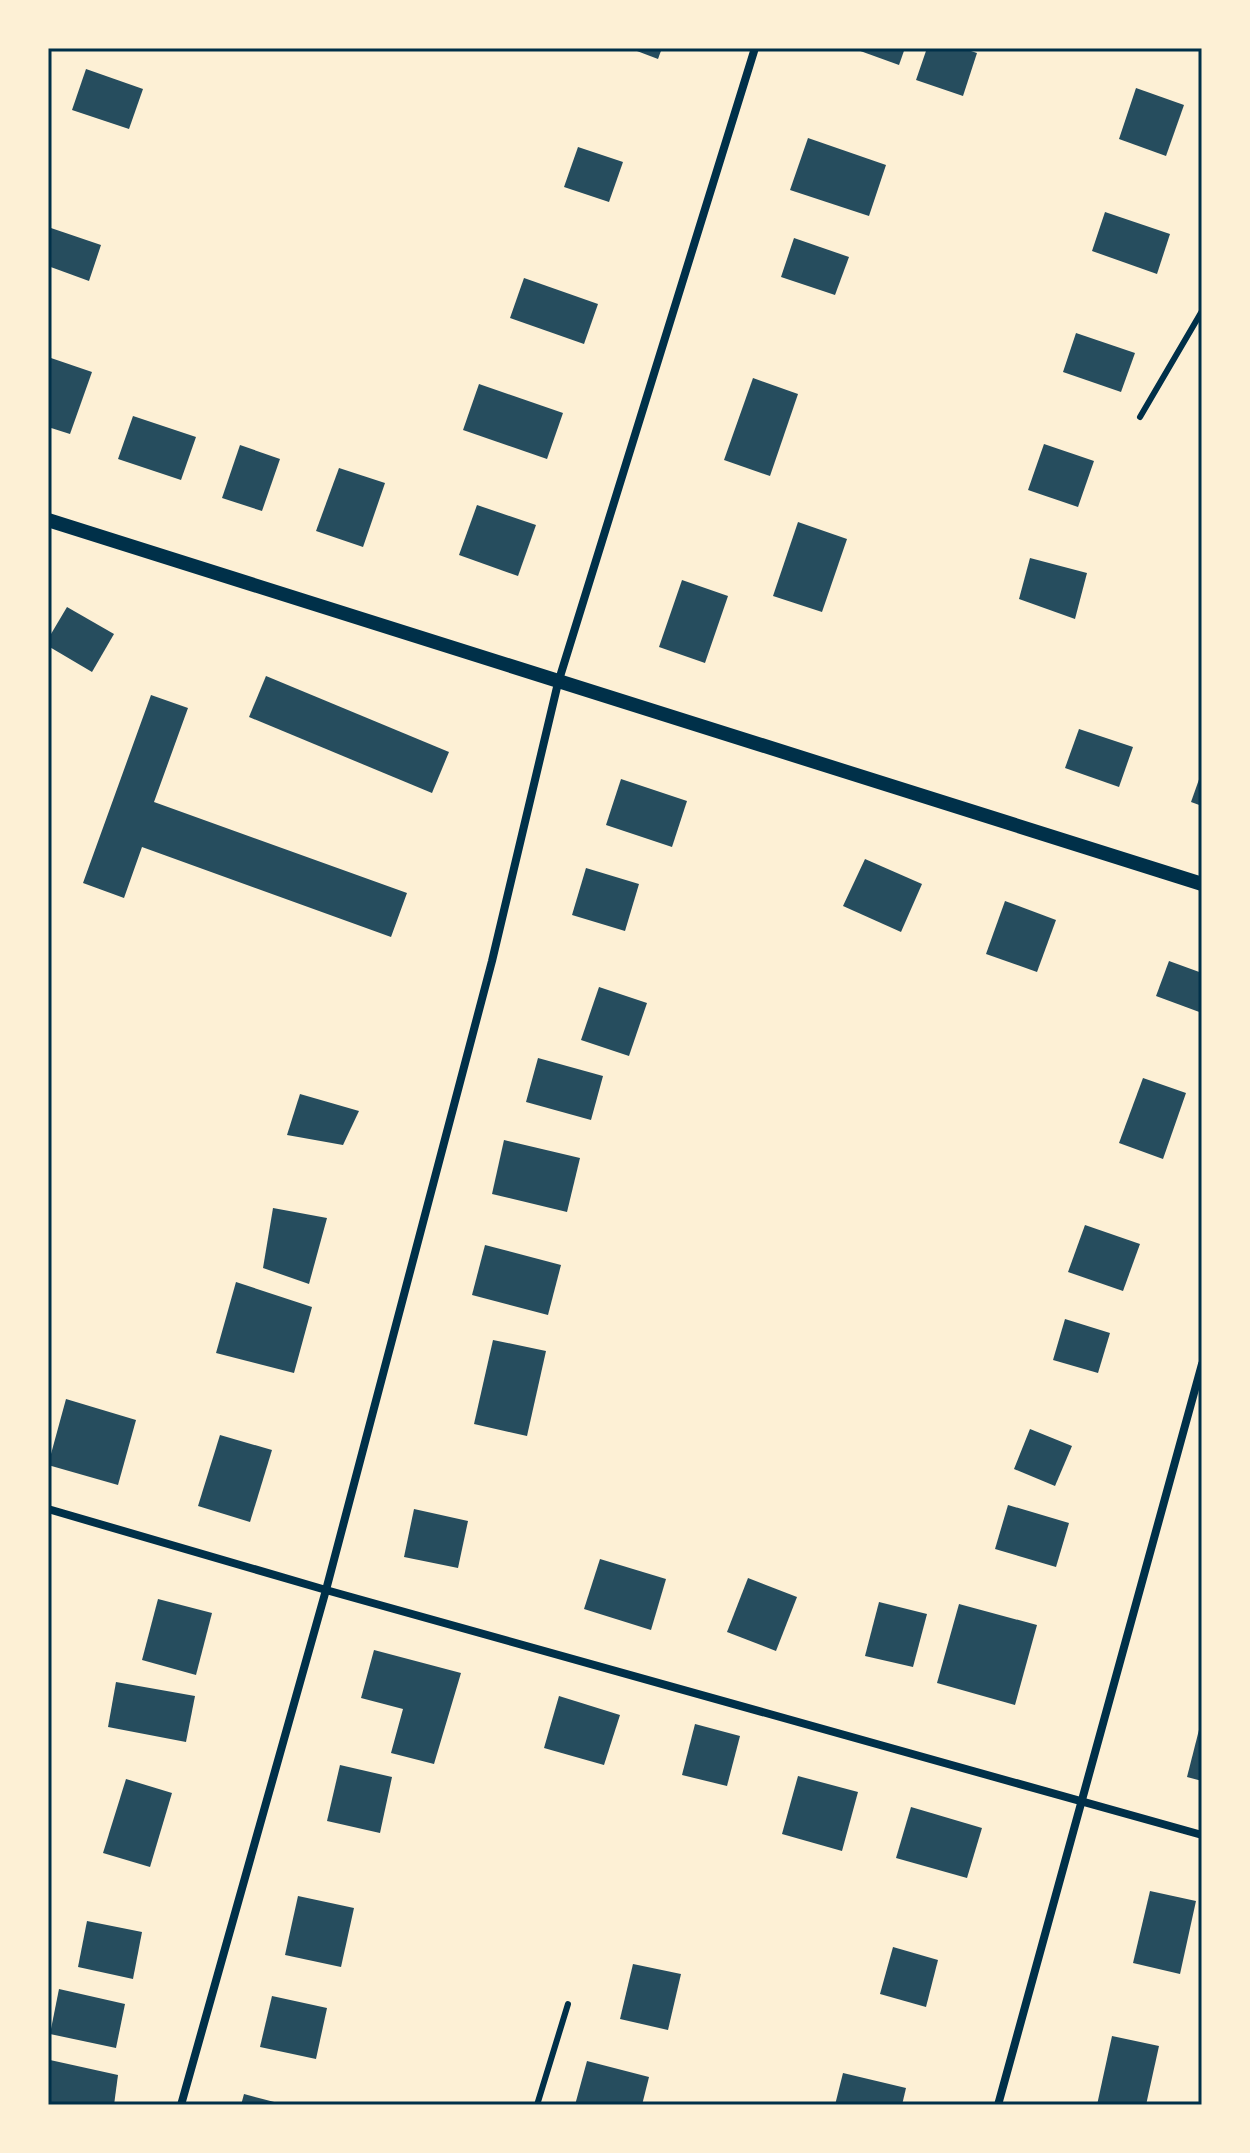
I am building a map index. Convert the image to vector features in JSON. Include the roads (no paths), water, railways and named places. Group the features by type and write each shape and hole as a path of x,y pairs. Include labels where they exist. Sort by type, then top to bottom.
{"street":[{"path":"181,2105 326,1590 492,961 558,683 755,48"},
{"path":"48,520 1202,884"},
{"path":"998,2105 1202,1364"},
{"path":"48,1509 1202,1835"}],"lane":[{"path":"1140,417 1202,311"},
{"path":"537,2105 568,2004"}]}
